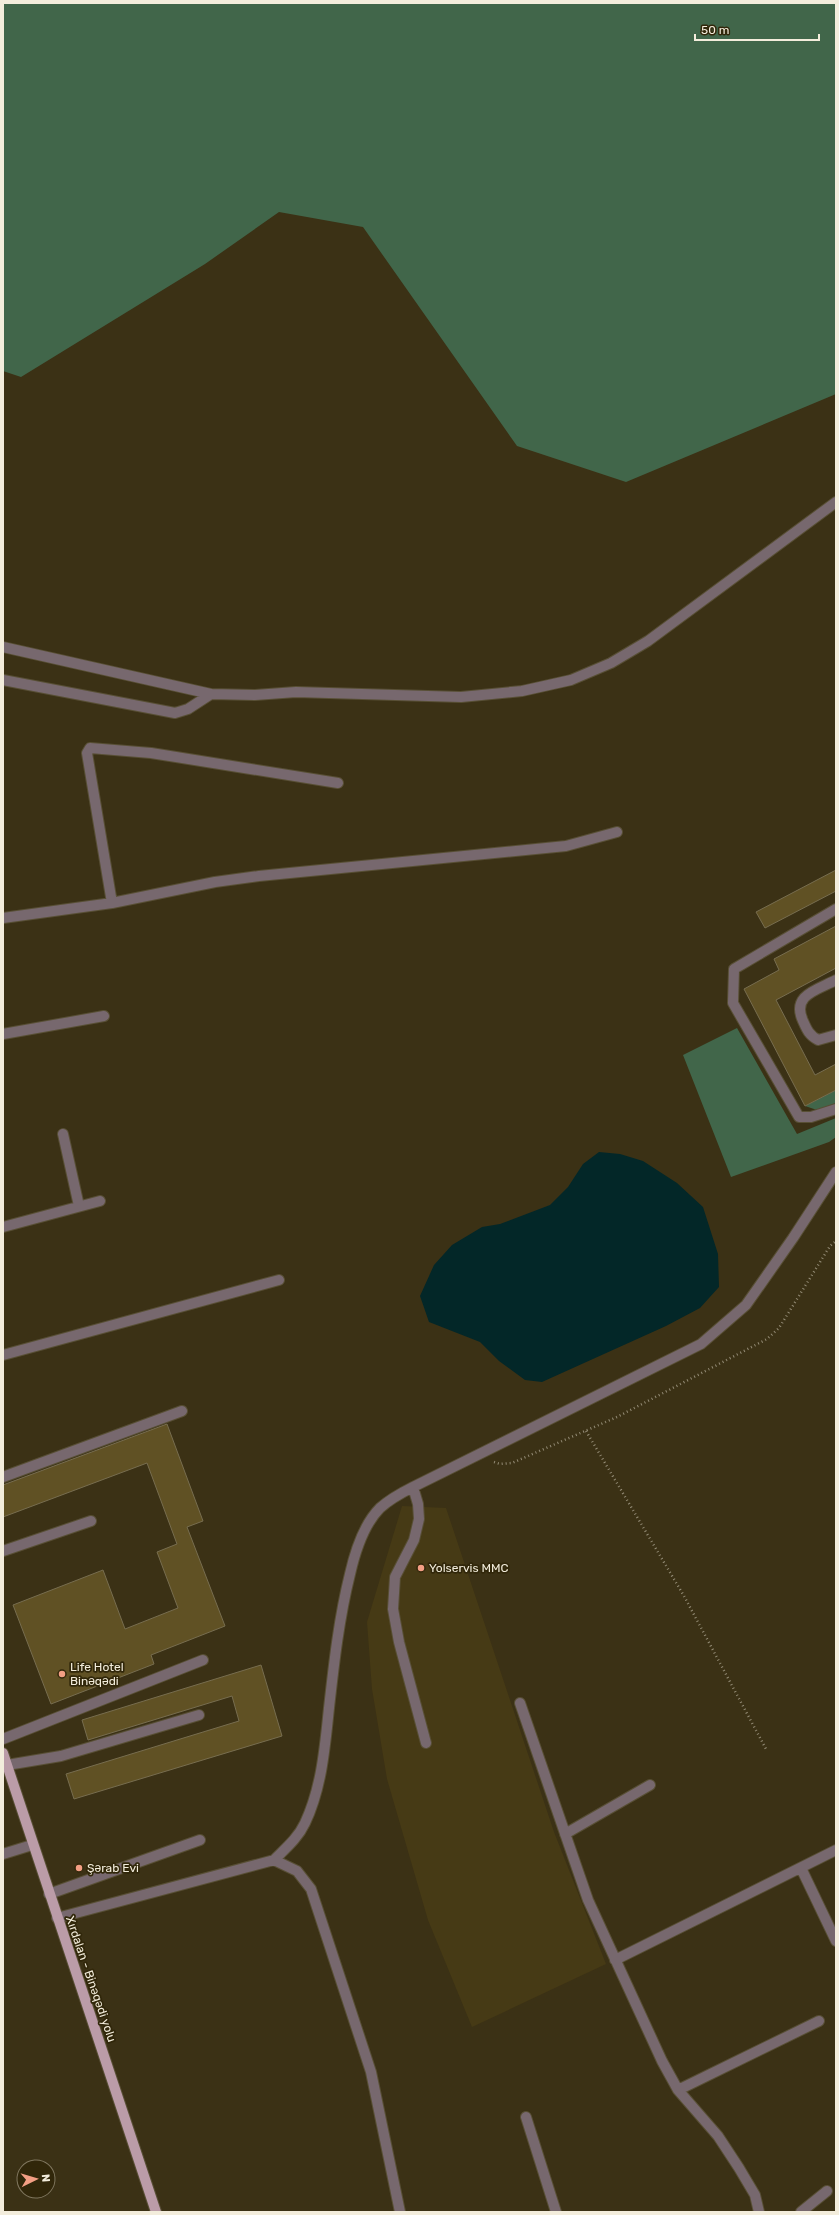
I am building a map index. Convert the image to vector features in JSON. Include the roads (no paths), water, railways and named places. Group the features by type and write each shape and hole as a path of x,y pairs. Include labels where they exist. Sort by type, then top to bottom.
{"main road":[{"name":"Xırdalan - Binəqədi yolu","path":"3,1753 32,1845 156,2212"}],"street":[{"path":"3,647 211,694 255,695 296,692 461,697 522,691 571,680 611,663 648,641 836,502"},
{"path":"3,680 174,713 188,709 211,694"},
{"path":"112,903 87,753 90,748 151,753 338,782"},
{"path":"3,918 112,903 215,882 566,846 617,832"},
{"path":"836,909 734,969 733,1003 799,1117 811,1117 836,1109"},
{"path":"836,980 804,997 799,1004 799,1013 810,1036 818,1040 836,1035"},
{"path":"3,1034 104,1016"},
{"path":"63,1134 79,1206"},
{"path":"57,1918 274,1860 295,1840 305,1823 315,1797 323,1760 337,1638 354,1559 371,1520 379,1509 393,1498 413,1487 701,1344 746,1305 793,1238 836,1172"},
{"path":"3,1227 100,1201"},
{"path":"3,1355 279,1280"},
{"path":"3,1477 182,1411"},
{"path":"413,1487 418,1504 419,1519 414,1540 395,1577 393,1609 399,1642 426,1743"},
{"path":"3,1551 91,1521"},
{"path":"3,1739 203,1660"},
{"path":"520,1703 588,1900 662,2061 678,2090 718,2136 739,2168 755,2195 759,2212"},
{"path":"7,1765 61,1756 199,1715"},
{"path":"565,1834 650,1785"},
{"path":"49,1894 200,1840"},
{"path":"3,1854 32,1845"},
{"path":"615,1960 836,1850"},
{"path":"274,1860 297,1871 311,1889 371,2072 400,2212"},
{"path":"801,1868 836,1941"},
{"path":"678,2090 819,2021"},
{"path":"526,2117 556,2212"},
{"path":"801,2212 827,2192"}],"water":[{"path":"599,1152 620,1154 643,1161 677,1183 703,1207 718,1254 719,1287 700,1308 666,1326 542,1382 525,1380 499,1361 480,1342 429,1322 420,1296 434,1265 452,1245 482,1227 500,1224 550,1205 568,1187 583,1164"}],"place":[{"name":"Yolservis MMC","path":"421,1568"},
{"name":"Life Hotel Binəqədi","path":"62,1674"},
{"name":"Şərab Evi","path":"79,1868"}]}
